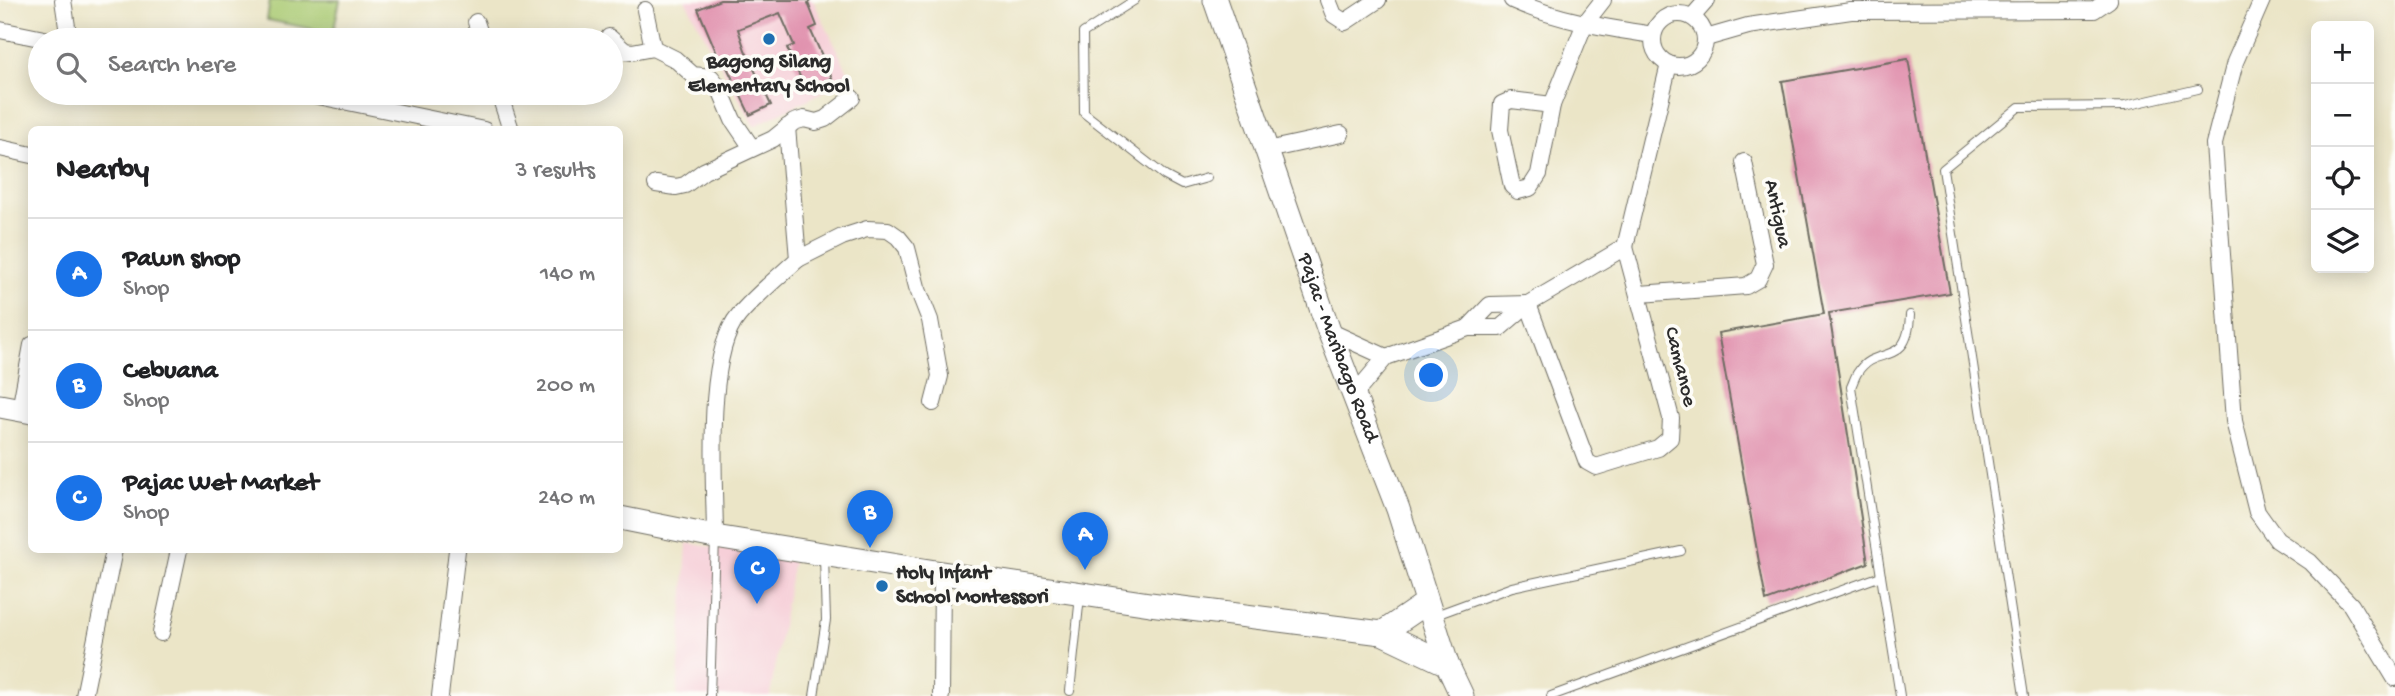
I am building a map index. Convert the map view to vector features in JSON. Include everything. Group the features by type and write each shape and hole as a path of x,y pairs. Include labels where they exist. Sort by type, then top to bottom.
{"street":[{"path":"63,0 67,28"},
{"path":"1328,0 1334,15 1345,22 1378,0"},
{"path":"1512,0 1532,4 1586,23 1653,35"},
{"path":"1552,105 1511,100 1502,104 1500,130 1512,186 1518,191 1530,188 1539,174 1552,105 1586,23 1603,0"},
{"path":"1692,17 1707,0"},
{"path":"1822,14 1835,0"},
{"path":"1969,11 1983,0"},
{"path":"1706,38 1748,26 1822,14 1876,10 2094,10 2109,0"},
{"path":"2262,0 2235,62 2214,144 2234,421 2257,512 2277,540 2310,562 2351,605 2395,678"},
{"name":"Pajac - Maribago Road","path":"1222,4 1267,150 1329,331 1398,509 1428,610 1447,664 1462,696"},
{"path":"645,10 653,48"},
{"path":"1679,13 1692,17 1702,27 1706,38 1702,54 1695,62 1679,66 1669,64 1656,52 1653,35 1656,27 1666,17 1679,13"},
{"path":"476,22 478,28"},
{"path":"0,30 28,36"},
{"path":"623,49 632,52 653,48 676,59 693,75 711,77 751,148"},
{"path":"1354,395 1386,357 1468,328 1500,328 1528,304 1625,247 1669,64"},
{"path":"656,184 676,187 685,185 704,171 773,139 794,122 804,119 816,122 825,119 852,98"},
{"path":"362,105 465,126"},
{"path":"503,105 510,126"},
{"path":"787,127 797,259"},
{"path":"1267,150 1341,134"},
{"path":"0,148 28,154"},
{"name":"Antigua","path":"1640,294 1746,286 1758,279 1765,264 1744,162"},
{"path":"715,537 714,395 727,335 737,316 797,259 842,237 867,229 888,230 898,237 907,248 917,287 930,320 940,376 933,403"},
{"name":"Camanoe","path":"1528,304 1581,453 1587,462 1596,467 1658,448 1670,438 1671,418 1640,294 1625,247"},
{"path":"1468,328 1490,305 1528,304"},
{"path":"1329,331 1386,357"},
{"path":"17,409 28,362"},
{"path":"623,513 715,537 942,573 1382,633 1447,664"},
{"path":"84,696 113,553"},
{"path":"162,633 178,553"},
{"path":"440,696 457,553"},
{"path":"941,696 942,573"},
{"path":"1382,633 1428,610"}],"lane":[{"path":"1135,0 1083,33 1084,113 1173,181 1182,185 1207,178"},
{"path":"2024,696 1943,169 2019,107 2125,106 2198,89"},
{"path":"1900,696 1851,387 1858,370 1903,346 1910,331 1910,315"},
{"path":"710,696 715,537"},
{"path":"1428,610 1512,587 1681,551"},
{"path":"814,696 826,620 824,554"},
{"path":"1551,696 1881,576"},
{"path":"1070,691 1080,593"}],"shaded area":[{"name":"Bagong Silang Elementary School","path":"685,0 813,0 851,78 754,126"},
{"path":"687,543 793,561 770,696 677,696"}],"green space":[{"path":"270,0 340,0 334,28 308,28 267,20"}],"building":[{"path":"720,0 811,0 808,3 817,26 810,29 832,78 806,90 787,48 794,45 780,13 738,29 771,105 750,115 723,59 720,61 698,9"},
{"path":"1908,59 1950,293 1829,313 1868,563 1766,601 1718,333 1824,314 1782,81"}],"place":[{"name":"Bagong Silang Elementary School","path":"769,39"},
{"name":"Cebuana","path":"870,548"},
{"name":"Pawn shop","path":"1085,570"},
{"name":"Holy Infant School Montessori","path":"882,586"},
{"name":"Pajac Wet Market","path":"757,604"}]}
